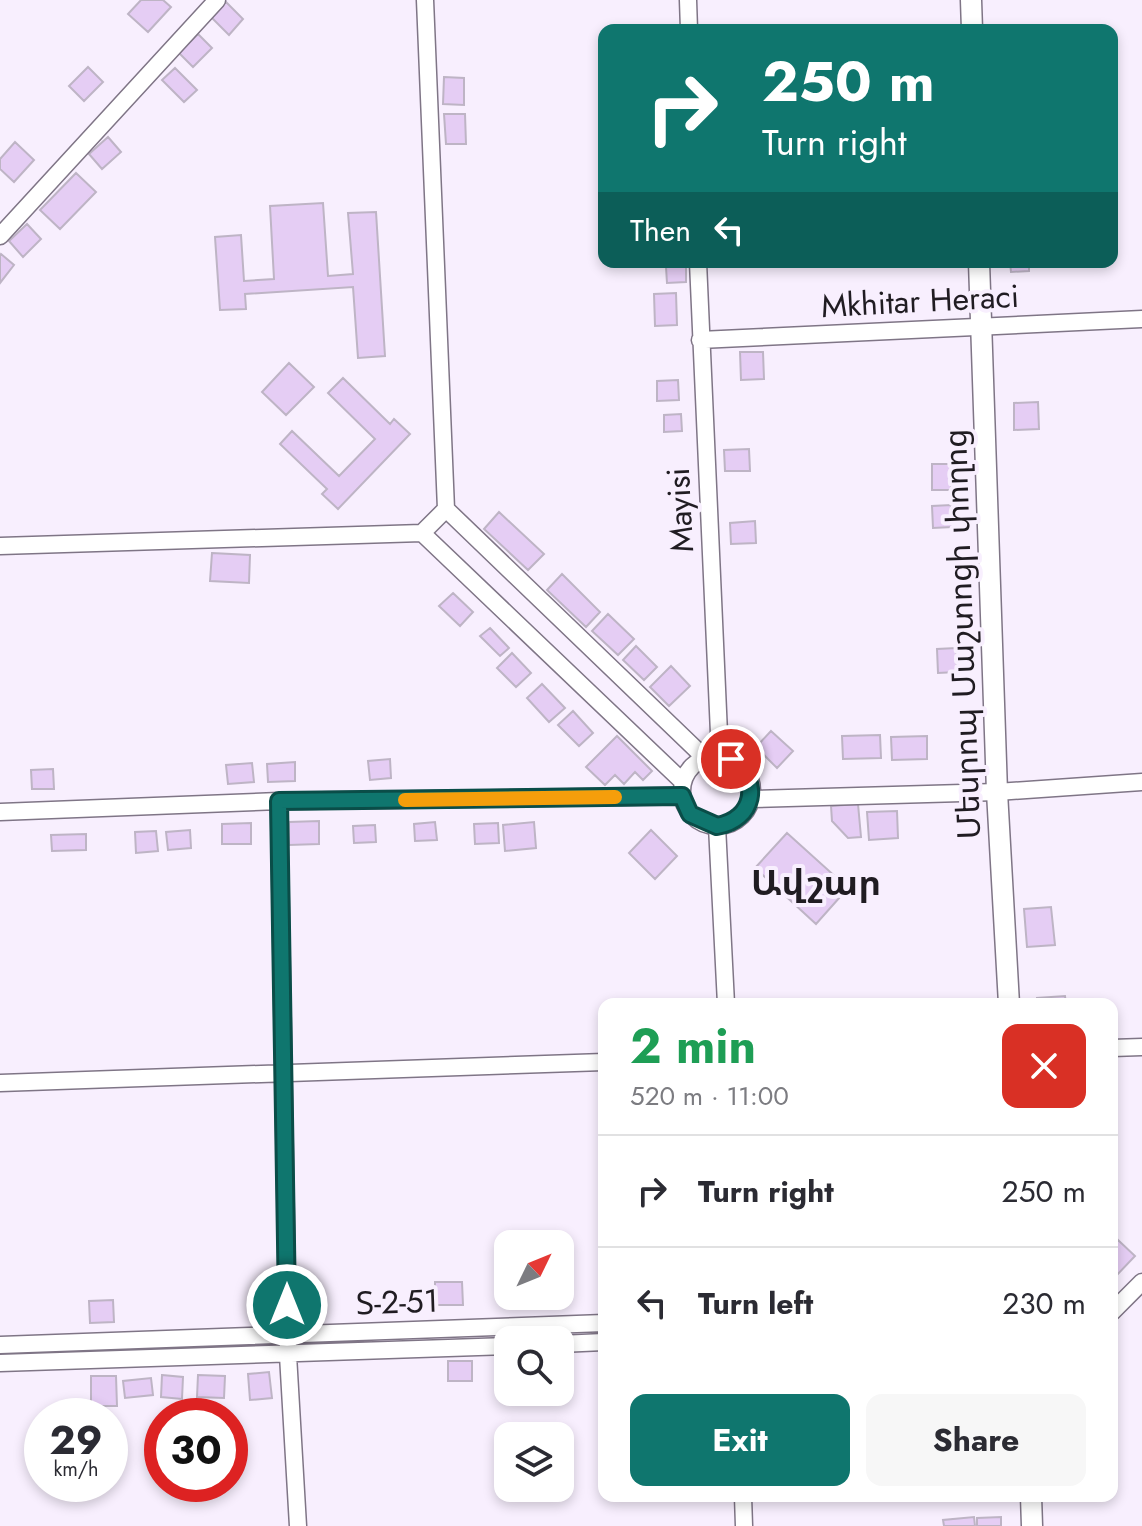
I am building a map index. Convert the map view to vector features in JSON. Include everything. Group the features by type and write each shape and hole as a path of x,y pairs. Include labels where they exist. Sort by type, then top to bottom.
{"main road":[{"path":"971,0 972,24"},
{"name":"Մեսրոպ Մաշտոցի փողոց","path":"979,268 997,792 1009,998"},
{"path":"1031,1502 1032,1526"}],"street":[{"path":"0,236 217,0"},
{"path":"425,0 446,509 712,757"},
{"path":"688,0 689,24"},
{"name":"Mayisi","path":"698,268 712,757"},
{"name":"Mkhitar Heraci","path":"700,340 1142,319"},
{"path":"0,546 422,533 446,509"},
{"path":"422,533 682,789 690,814 717,826 739,819 751,799 748,776 731,759 712,757 695,764 682,789"},
{"path":"751,799 997,792 1142,782"},
{"path":"0,812 682,789"},
{"path":"279,801 287,1334 298,1526"},
{"path":"717,826 726,998"},
{"path":"1118,1048 1142,1047"},
{"path":"0,1083 598,1062"},
{"path":"1118,1306 1142,1282"},
{"name":"Տ-2-51","path":"0,1345 598,1323"},
{"path":"574,1343 598,1342"},
{"name":"Տ-2-51","path":"0,1363 494,1347"},
{"path":"743,1502 744,1526"}],"building":[{"path":"141,0 163,0 171,7 148,32 128,14"},
{"path":"226,2 243,19 229,35 211,17"},
{"path":"198,34 212,48 193,67 179,53"},
{"path":"88,67 103,82 84,101 69,86"},
{"path":"175,68 197,90 184,102 162,80"},
{"path":"444,77 464,78 464,105 443,104"},
{"path":"444,114 465,114 466,144 446,144"},
{"path":"108,137 121,152 102,169 89,154"},
{"path":"15,142 34,160 14,182 0,169 0,159"},
{"path":"76,173 96,192 60,229 40,210"},
{"path":"323,203 328,276 353,274 348,213 376,212 385,356 358,358 353,287 245,294 246,309 220,310 215,237 241,235 244,281 274,279 270,206"},
{"path":"27,224 41,239 23,257 9,241"},
{"path":"0,256 14,265 0,283"},
{"path":"666,268 686,268 686,282 667,283"},
{"path":"1011,268 1029,268 1029,271 1011,272"},
{"path":"676,293 677,325 655,326 654,294"},
{"path":"740,352 763,352 764,379 741,380"},
{"path":"289,363 314,387 286,415 262,392"},
{"path":"343,378 390,424 394,419 410,434 338,509 322,494 327,489 280,444 292,431 339,476 375,439 328,393"},
{"path":"678,380 679,400 657,401 657,381"},
{"path":"1038,402 1039,429 1014,430 1014,403"},
{"path":"681,414 682,431 664,432 664,415"},
{"path":"749,449 750,471 725,471 724,450"},
{"path":"932,464 951,464 951,490 932,490"},
{"path":"951,505 952,527 933,528 932,506"},
{"path":"499,512 544,554 528,570 484,529"},
{"path":"755,521 756,543 731,544 730,523"},
{"path":"212,553 250,555 249,583 210,581"},
{"path":"562,574 600,612 586,627 547,590"},
{"path":"453,593 473,612 460,626 439,606"},
{"path":"608,614 634,639 618,655 592,631"},
{"path":"490,628 509,648 500,656 480,636"},
{"path":"636,646 657,667 644,680 623,660"},
{"path":"956,648 957,672 938,673 937,649"},
{"path":"512,653 531,673 516,687 497,668"},
{"path":"671,666 690,686 669,706 650,687"},
{"path":"542,684 565,708 549,722 527,698"},
{"path":"573,711 593,733 579,746 558,725"},
{"path":"771,731 793,751 777,768 756,747"},
{"path":"880,735 881,758 843,759 842,736"},
{"path":"617,736 652,771 643,780 635,772 624,784 615,775 605,785 586,767"},
{"path":"927,736 927,759 892,760 891,737"},
{"path":"390,759 391,778 370,780 368,761"},
{"path":"295,762 295,781 268,782 267,764"},
{"path":"252,763 254,782 228,784 226,765"},
{"path":"53,769 54,789 32,789 31,770"},
{"path":"858,804 861,837 848,838 832,821 831,806"},
{"path":"897,811 898,838 869,840 867,812"},
{"path":"319,821 319,844 289,845 289,822"},
{"path":"435,822 437,840 415,841 414,824"},
{"path":"534,822 536,848 505,851 503,825"},
{"path":"251,823 251,844 222,844 222,824"},
{"path":"498,823 499,843 475,844 474,824"},
{"path":"375,825 376,842 354,843 353,826"},
{"path":"190,830 191,848 168,850 166,832"},
{"path":"651,830 677,856 655,879 629,853"},
{"path":"156,831 158,851 136,853 135,832"},
{"path":"787,833 848,888 816,924 755,868"},
{"path":"86,834 86,850 52,851 51,835"},
{"path":"1051,907 1055,945 1027,947 1024,909"},
{"path":"1118,1240 1135,1256 1118,1274"},
{"path":"435,1282 462,1282 463,1305 435,1305"},
{"path":"113,1300 114,1322 90,1323 89,1301"},
{"path":"448,1361 472,1361 472,1381 448,1381"},
{"path":"269,1372 272,1398 250,1400 248,1374"},
{"path":"162,1375 183,1377 182,1398 161,1397"},
{"path":"198,1375 225,1376 224,1398 197,1397"},
{"path":"91,1376 116,1376 117,1398 91,1398"},
{"path":"151,1378 153,1395 125,1398 123,1381"},
{"path":"974,1517 975,1526 944,1526 943,1520"},
{"path":"1001,1517 1001,1526 977,1526 977,1518"}],"slow traffic":[{"path":"405,800 615,797"}],"district":[{"name":"Ավշար","path":"816,882"}],"route":[{"path":"287,1305 279,801 682,796 690,814 698,821 717,826 739,819 751,799 752,787 748,776 731,759"}]}
